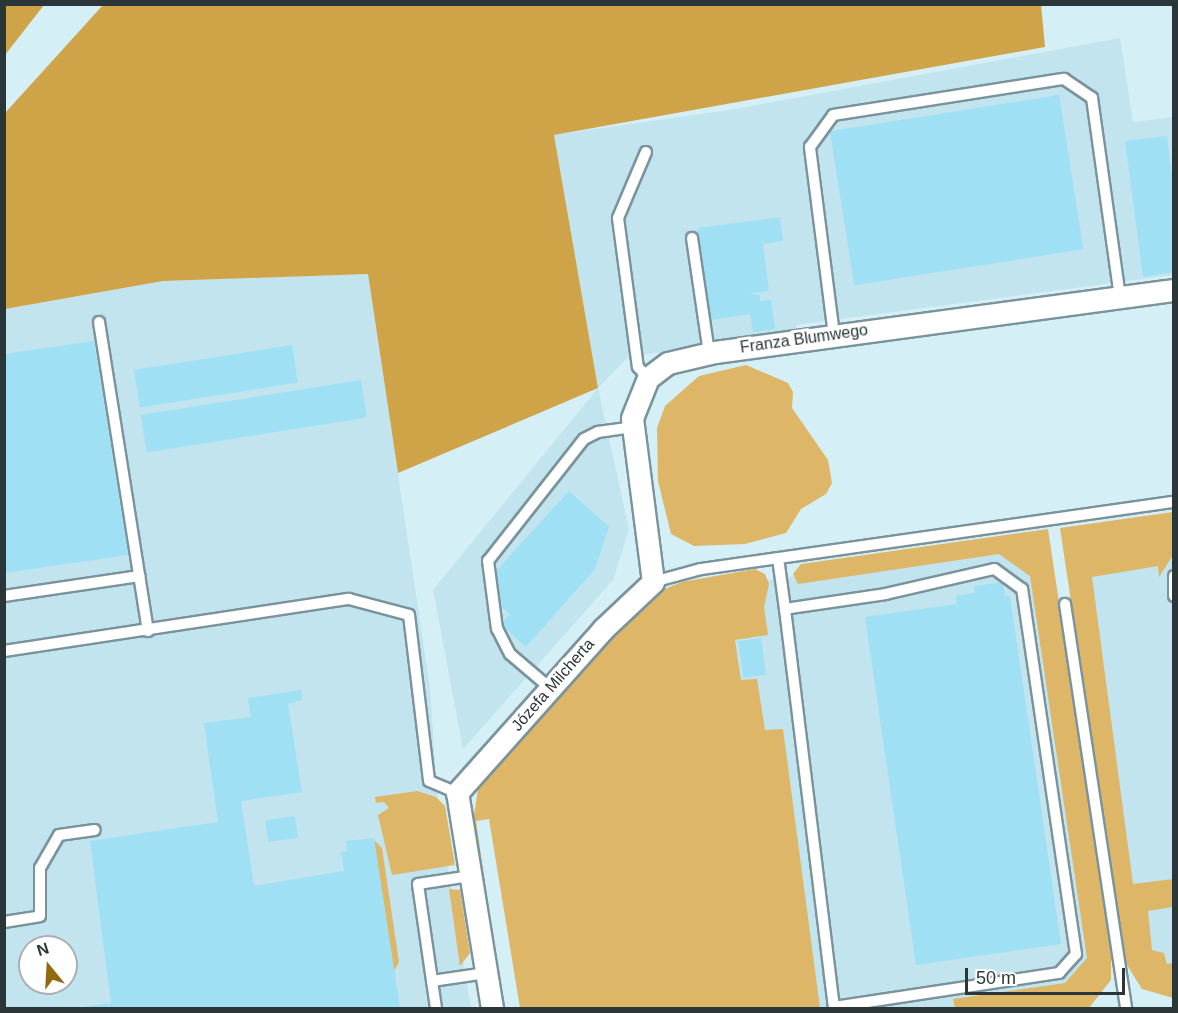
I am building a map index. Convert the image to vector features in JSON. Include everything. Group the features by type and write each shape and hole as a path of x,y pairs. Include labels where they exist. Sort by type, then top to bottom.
{"street":[{"name":"Franza Blumwego","path":"648,378 668,363 709,353 1173,290"},
{"path":"648,378 635,402 633,427 653,582"},
{"name":"Józefa Milcherta","path":"457,793 629,602 653,582"},
{"path":"457,793 492,1008"}],"lane":[{"path":"834,335 810,147 832,115 1064,79 1092,98 1120,296"},
{"path":"646,152 618,218 638,368 648,378"},
{"path":"692,238 709,353"},
{"path":"99,322 148,631"},
{"path":"550,688 510,654 496,629 488,561 584,440 598,432 633,427"},
{"path":"653,582 778,558 1173,502"},
{"path":"778,558 834,1008 1059,973 1076,954 1022,589 994,569 886,594 785,609"},
{"path":"4,596 140,576"},
{"path":"1173,576 1173,596"},
{"path":"4,651 350,599 409,615 429,781 457,793"},
{"path":"1065,604 1126,1008"},
{"path":"4,922 40,916 40,868 59,835 95,830"},
{"path":"436,1008 418,884 471,876"},
{"path":"432,981 486,973"}],"shaded area":[{"path":"1041,4 1045,47 554,135 598,388 398,473 368,274 163,281 5,309 5,113 103,5"},
{"path":"4,5 44,5 5,55"},
{"path":"1120,38 1133,122 1173,117 1173,275 796,325 797,332 628,357 598,388 554,135 735,109"},
{"path":"368,274 430,688 438,806 471,1008 5,1008 5,309 163,281"},
{"path":"746,365 788,383 793,392 792,408 828,460 832,483 826,494 801,509 786,533 745,544 694,546 671,534 658,481 657,428 665,406 699,376"},
{"path":"598,388 629,529 613,580 463,749 433,590"},
{"path":"1173,512 1173,555 1159,577 1158,566 1092,577 1133,884 1173,879 1173,907 1148,911 1152,950 1164,953 1167,964 1173,963 1173,998 1142,989 1125,962 1060,528"},
{"path":"1173,526 1173,972 1137,951 1081,566"},
{"path":"1048,529 1111,948 1111,980 1089,1008 955,1008 953,999 1065,983 1087,958 1030,576 999,554 798,584 793,574 801,564"},
{"path":"1007,546 1044,581 1100,955 1069,999 997,1008 549,1008 694,591"},
{"path":"755,569 765,574 769,584 764,607 768,635 735,640 741,680 757,679 765,730 783,729 820,1008 520,1008 489,819 476,821 503,1008 473,822 478,789 631,612 657,592 682,582"},
{"path":"417,791 436,797 445,806 455,865 392,875 378,815 389,808 384,802 376,803 375,797"},
{"path":"374,840 382,848 399,962 394,971"},
{"path":"449,889 460,890 470,953 460,966"}],"building":[{"path":"1059,95 1083,249 854,285 830,131"},
{"path":"1167,136 1173,183 1173,272 1143,277 1125,141"},
{"path":"780,217 783,241 763,244 769,291 749,293 760,295 760,301 771,300 775,329 753,332 750,314 711,320 698,228"},
{"path":"94,341 128,555 4,573 4,354"},
{"path":"292,345 298,383 140,408 134,370"},
{"path":"361,380 367,418 147,452 141,415"},
{"path":"569,491 609,527 595,569 526,647 501,624 510,614 499,605 496,571"},
{"path":"1003,582 1005,596 1010,596 1061,944 916,965 865,617 957,604 956,596 975,593 974,586"},
{"path":"761,638 766,675 743,678 738,641"},
{"path":"302,690 302,700 288,704 302,792 241,801 254,886 344,871 341,852 347,851 346,841 374,838 400,1008 76,1008 111,1003 90,841 218,822 204,723 251,717 248,698"},
{"path":"295,816 298,838 268,842 265,820"}]}
